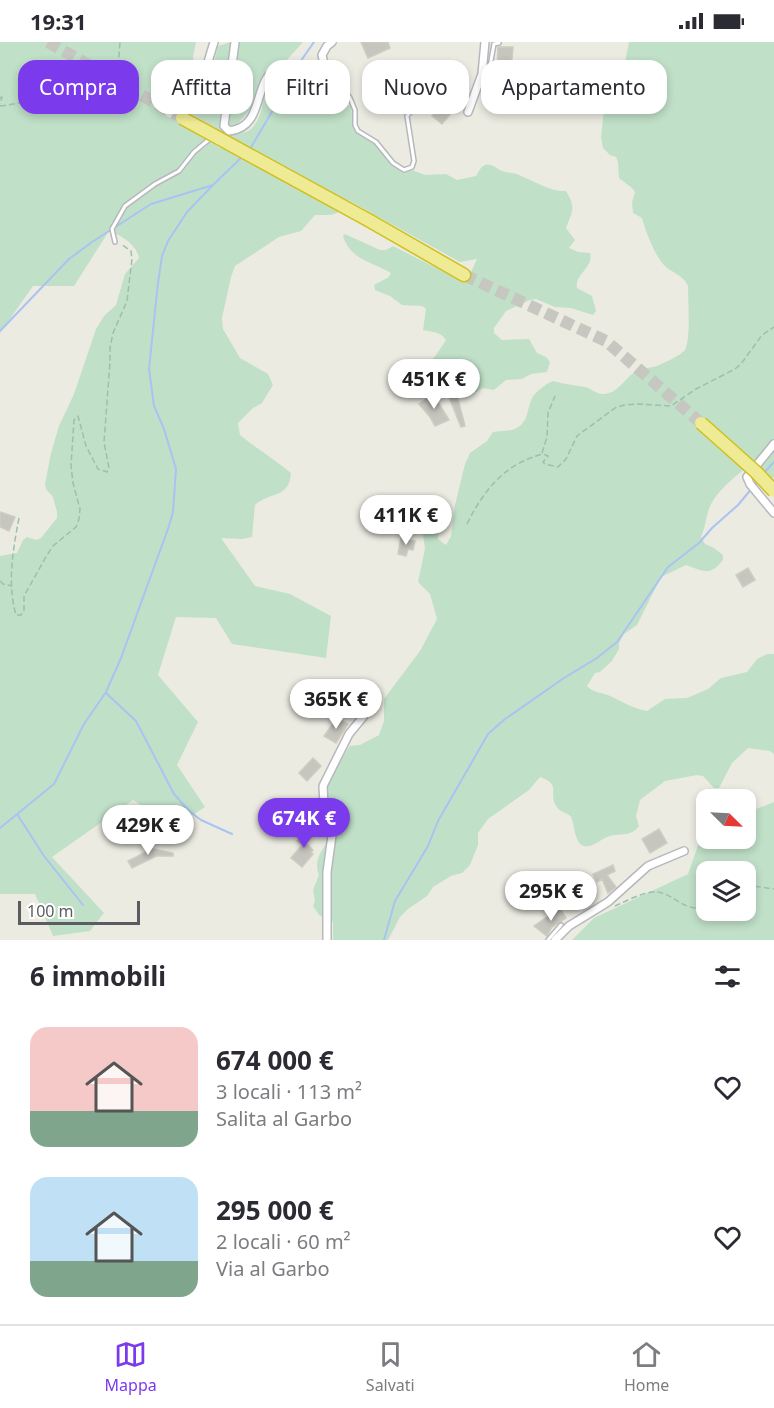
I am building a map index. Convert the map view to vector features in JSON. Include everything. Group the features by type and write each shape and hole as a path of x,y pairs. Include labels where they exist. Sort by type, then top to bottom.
{"highway":[{"path":"182,118 464,275"},
{"path":"701,423 774,491"}],"street":[{"path":"209,60 214,42"},
{"path":"235,42 224,126 228,131 237,130 245,124 258,105 265,82"},
{"path":"323,60 322,55 332,42"},
{"path":"483,60 485,42"},
{"path":"469,110 481,77"},
{"path":"774,444 747,477 750,484 774,513"},
{"path":"327,940 327,872 333,828 324,805 323,786 349,734 363,717"},
{"path":"555,940 569,926 608,902 648,866 684,851"}],"lane":[{"path":"491,60 494,44 499,43"},
{"path":"350,98 354,106 355,125 358,131 376,142 393,163 404,170 411,167 414,160 407,116 410,112 426,102 442,99 474,99"},
{"path":"115,242 112,229 125,206 155,184 178,171 194,152 224,126"},
{"path":"548,940 561,925"}],"path":[{"path":"0,98 2,97 0,106 28,102 118,68 120,42"},
{"path":"19,518 14,543 12,586 16,615 21,615 24,611 24,596 47,555 75,527 79,519 80,509 73,483 71,453 74,420 78,416 86,446 98,469 106,472 109,468 104,442 110,348 113,333 127,302 132,259 131,251 115,242"},
{"path":"467,524 481,497 497,479 519,463 541,454 547,455 544,464 558,467 566,459 577,436 615,408 638,404 671,406 696,389 735,369 762,335 774,327"},
{"path":"541,454 547,438 548,413 555,396"},
{"path":"0,581 12,586"},
{"path":"756,886 774,889"},
{"path":"614,906 654,892 674,899 691,909 696,908"}],"green space":[{"path":"0,42 196,42 194,60 151,60 151,114 164,114 220,148 227,135 191,114 246,114 228,135 243,133 251,129 257,122 265,94 265,114 350,114 351,105 353,126 357,133 375,144 390,164 403,173 412,170 425,175 446,174 457,180 476,176 482,167 489,165 549,188 566,191 572,209 566,228 575,240 569,248 578,252 590,253 591,258 579,278 577,288 592,296 596,311 593,315 571,308 555,307 536,299 506,311 494,328 494,333 502,340 529,339 537,353 546,357 550,362 547,372 531,374 522,379 506,380 494,390 483,388 473,394 468,392 459,374 417,376 416,370 434,358 446,340 439,334 423,330 426,309 422,306 402,305 390,296 375,290 374,285 389,277 391,273 357,255 346,244 343,236 345,234 380,250 393,246 466,283 477,259 460,262 348,200 338,212 331,215 315,215 301,231 279,237 235,266 222,318 223,329 240,358 268,374 273,385 262,403 253,408 238,423 240,435 291,473 290,481 283,491 255,505 252,537 221,538 255,586 290,594 331,616 326,658 232,644 216,618 176,617 158,675 198,722 177,765 205,807 174,827 133,800 52,857 104,913 90,931 53,936 35,894 0,894 0,556 17,553 23,540 27,537 36,540 41,538 57,518 53,497 45,484 59,426 74,394 96,329 104,316 116,305 125,274 139,258 138,253 123,238 109,231 74,286 33,286 0,333"},
{"path":"231,42 229,60 215,60 218,46"},
{"path":"238,42 303,42 287,60 265,60 265,78 254,105 253,60 237,60"},
{"path":"629,42 774,42 774,478 767,477 753,462 719,492 709,508 701,537 705,544 723,555 723,560 710,571 702,571 686,565 661,577 637,625 624,634 612,661 600,672 595,673 587,686 632,707 647,711 665,699 687,698 708,689 721,678 747,672 757,659 767,654 774,654 774,754 770,751 748,748 732,763 719,788 714,788 703,776 697,775 665,781 640,800 636,816 639,826 636,829 629,833 610,836 587,846 578,841 571,817 556,806 551,783 540,777 529,790 488,819 478,833 478,845 470,865 462,873 451,876 433,887 427,896 408,909 400,917 388,940 333,940 333,922 319,915 313,906 315,901 313,890 319,875 317,867 320,853 339,820 325,799 326,783 350,746 360,745 379,735 384,721 384,699 420,651 437,619 430,594 418,582 425,549 420,512 423,502 433,502 436,506 439,520 438,539 446,545 451,536 455,505 470,453 487,441 493,432 512,430 522,424 531,400 540,389 553,381 607,394 636,371 656,366 680,354 685,350 687,344 688,286 658,257 642,218 633,213 632,202 635,192 619,178 616,157 603,148 601,138 603,114 667,114 667,60 625,60"},
{"path":"774,802 774,940 572,940 594,918 688,874 697,849 756,849 756,809"}],"building":[{"path":"361,42 388,42 390,48 368,58"},
{"path":"498,47 513,47 512,60 497,60"},
{"path":"434,114 450,114 442,124 432,116"},
{"path":"443,380 460,380 452,384 452,387 457,385 461,394 457,395 465,426 461,427 445,387 436,390 434,384"},
{"path":"433,394 449,420 435,426 419,404"},
{"path":"0,512 15,517 9,531 0,527"},
{"path":"401,538 415,541 413,550 408,549 406,556 398,554"},
{"path":"748,568 755,580 743,587 736,575"},
{"path":"337,718 348,724 336,743 324,736"},
{"path":"313,758 321,766 307,781 299,773"},
{"path":"310,828 315,834 306,843 313,850 311,853 313,854 302,867 291,858 302,845 297,841"},
{"path":"659,829 667,843 650,853 642,839"},
{"path":"145,847 173,853 173,856 156,856 132,868 128,861 146,852"},
{"path":"613,865 615,871 607,875 616,887 608,893 602,879 597,882 593,874"},
{"path":"560,908 566,918 552,927 547,936 534,926"}],"waterway":[{"path":"250,149 273,110 291,93 299,81 298,65 314,42"},
{"path":"0,331 69,259 92,242 151,204 213,185 244,155"},
{"path":"0,828 54,784 84,724 106,692 121,658 169,526 173,512 176,469 164,429 154,406 149,369 158,283 162,256 168,241 187,212 213,185"},
{"path":"763,474 774,462"},
{"path":"384,940 395,901 428,846 438,821 488,734 505,719 597,658 617,642 668,567 699,543 738,505 758,481"},
{"path":"106,693 136,721 174,794 189,811 201,820 232,834"},
{"path":"17,814 44,856 83,905"}],"tunnel":[{"path":"48,42 182,118"},
{"path":"464,275 606,341 701,423"}]}
